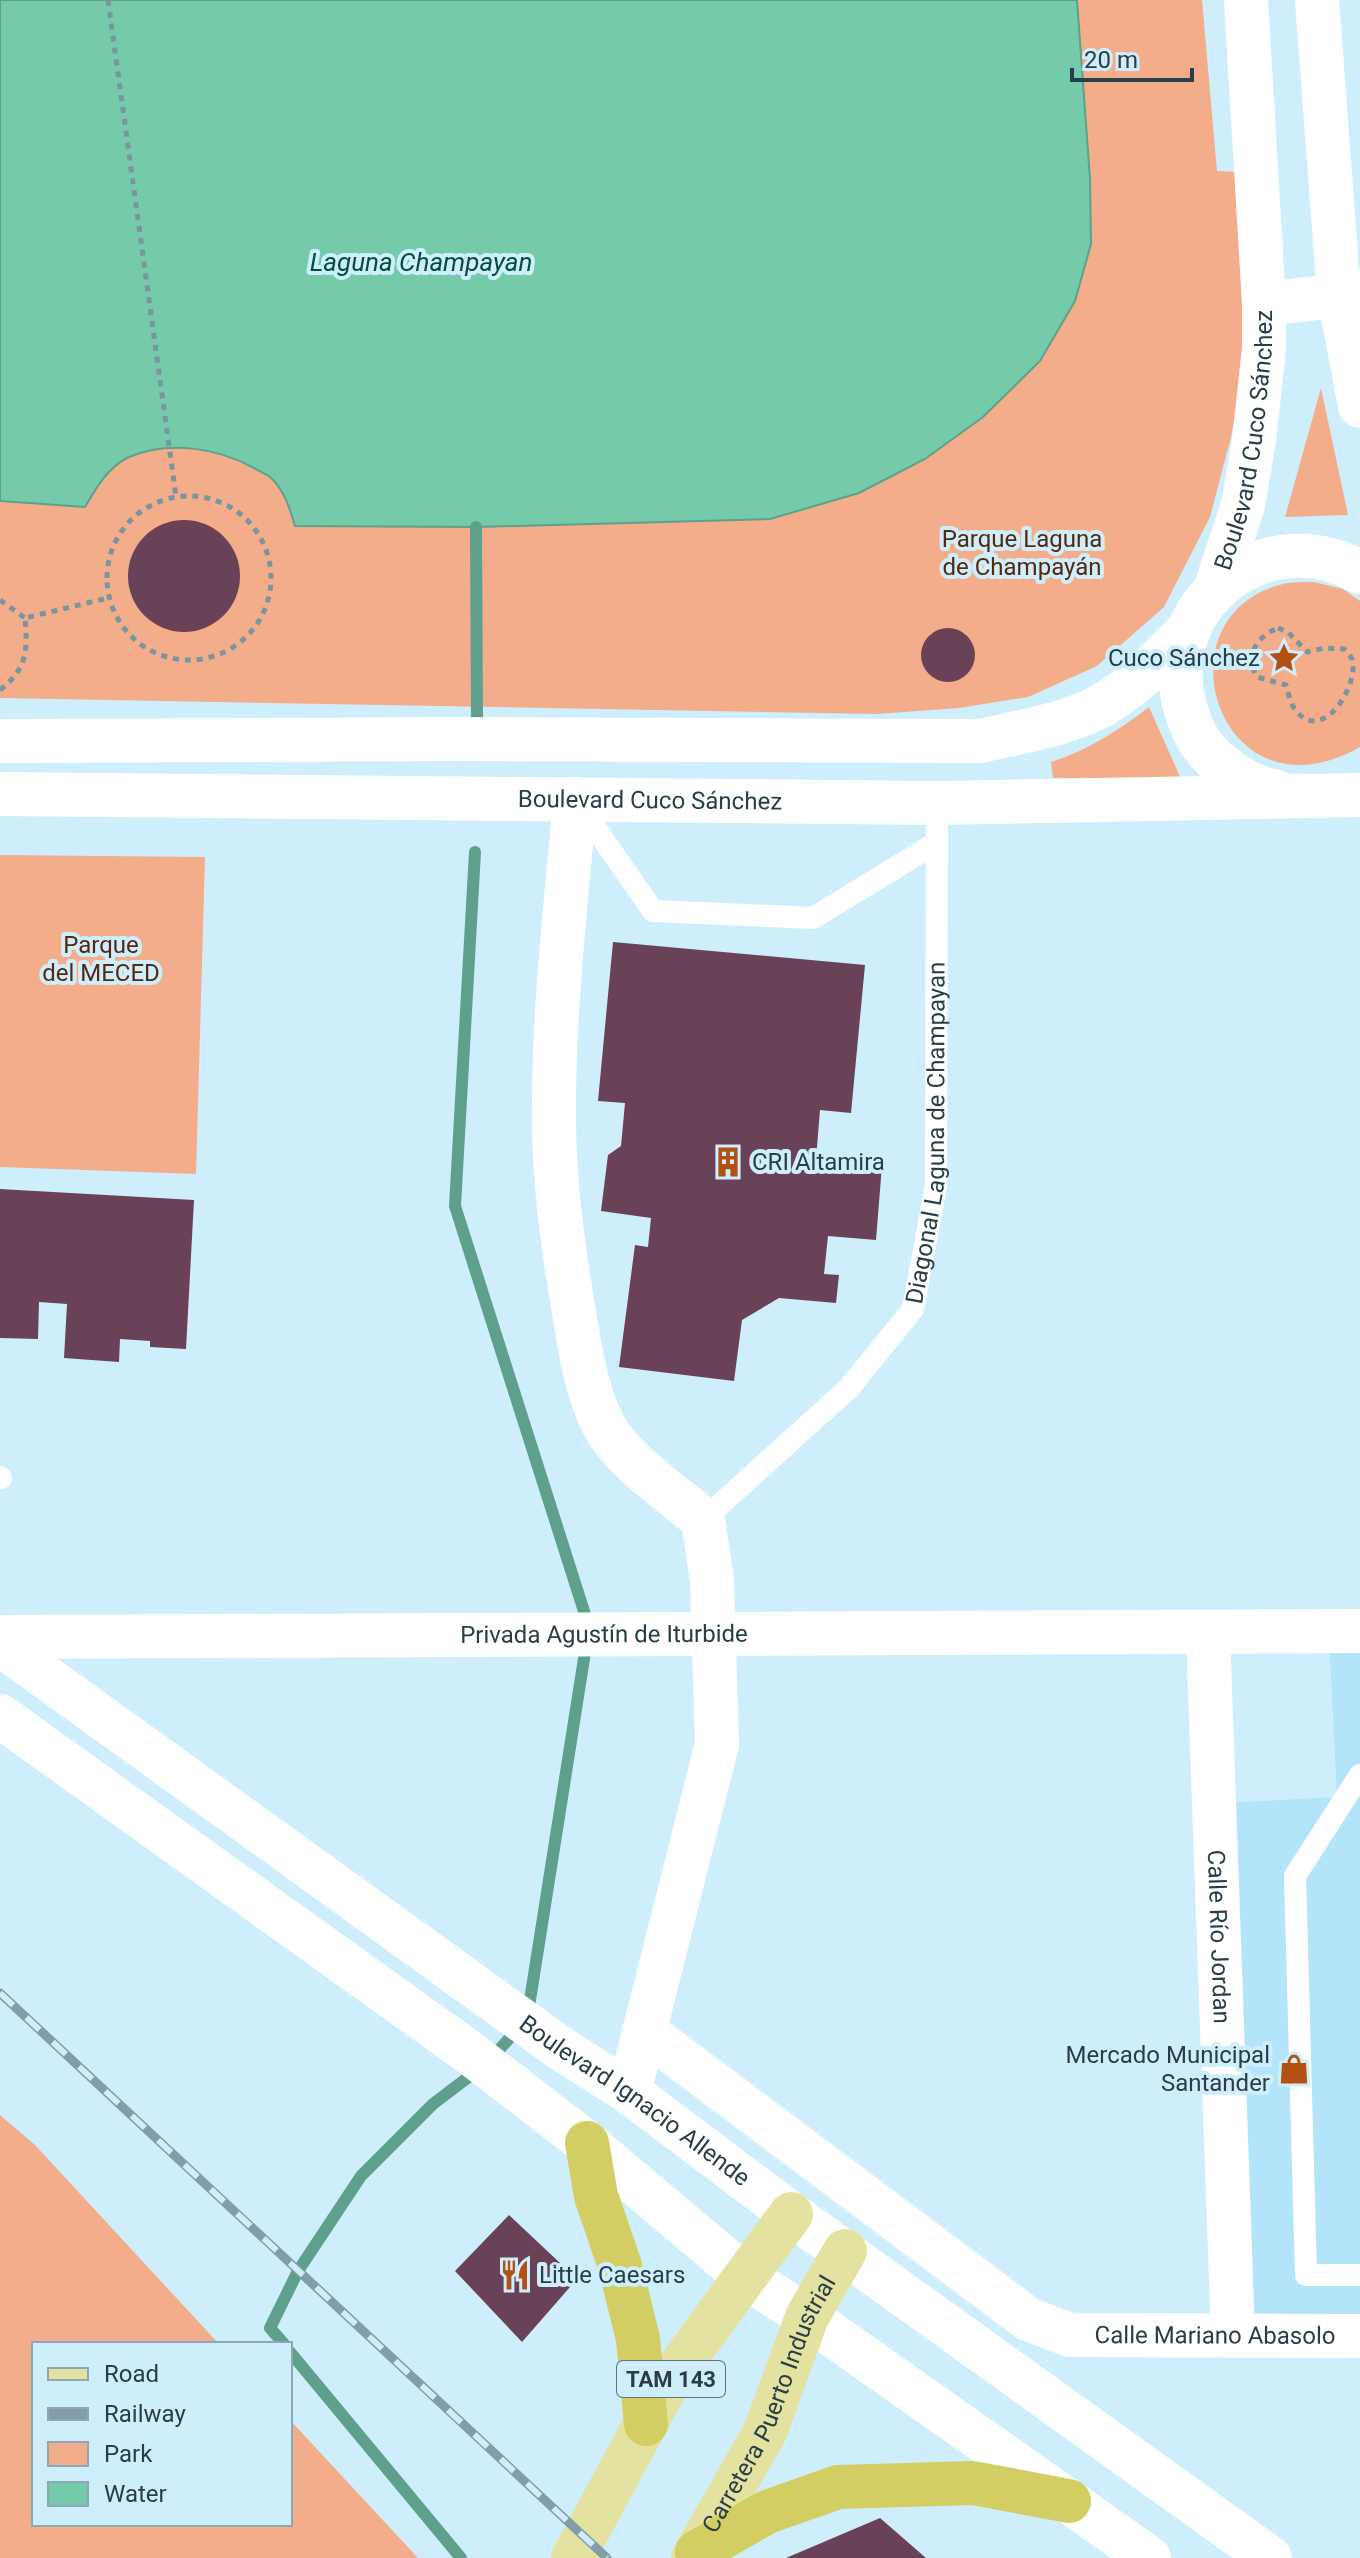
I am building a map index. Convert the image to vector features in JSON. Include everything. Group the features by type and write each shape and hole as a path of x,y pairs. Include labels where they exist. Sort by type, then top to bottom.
{"highway":[{"path":"587,2143 596,2196 620,2266 638,2339 646,2424"},
{"path":"695,2555 767,2512 838,2487 973,2483 1069,2501"}],"main road":[{"name":"TAM 143","path":"573,2558 667,2384 791,2214"},
{"name":"Carretera Puerto Industrial","path":"695,2555 765,2432 807,2317 845,2251"}],"street":[{"name":"Boulevard Cuco Sánchez","path":"1215,590 1243,505 1264,349 1246,0"},
{"path":"1317,0 1360,406"},
{"path":"1264,304 1350,294"},
{"path":"1360,572 1342,562 1309,555 1275,557 1242,569 1215,590 1199,609 1186,633 1179,666 1181,699 1193,730 1212,757 1238,777 1268,790 1301,795 1360,795"},
{"path":"0,741 980,741 1051,724 1094,709 1132,685 1186,633"},
{"path":"1301,795 1338,788 1360,777"},
{"name":"Boulevard Cuco Sánchez","path":"0,794 575,799 936,823 1301,795"},
{"path":"575,799 556,1011 554,1122 559,1202 579,1341 589,1385 603,1423 616,1443 628,1457 703,1520 712,1579 717,1744 629,2092"},
{"name":"Privada Agustín de Iturbide","path":"0,1637 1360,1631"},
{"name":"Calle Río Jordan","path":"1208,1633 1233,2335"},
{"name":"Boulevard Ignacio Allende","path":"0,1644 560,2048 629,2092 791,2214 1270,2558"},
{"path":"0,1716 470,2053 587,2143 747,2278 1149,2558"},
{"name":"Calle Mariano Abasolo","path":"644,2031 1028,2319 1070,2335 1360,2336"}],"lane":[{"path":"575,799 653,911 813,918 936,823"},
{"name":"Diagonal Laguna de Champayan","path":"703,1520 849,1388 913,1309 936,1186 936,823"},
{"path":"1360,1775 1295,1876 1306,2275 1360,2275"}],"path":[{"path":"108,0 176,497"},
{"path":"176,497 203,497 229,507 251,524 265,546 271,573 269,600 257,625 238,644 214,657 187,661 160,656 136,643 118,622 108,598 106,570 113,544 128,522 150,505 176,497"},
{"path":"25,618 108,598"},
{"path":"0,600 25,618 28,650 14,679 0,690"},
{"path":"1278,628 1288,632 1307,652 1325,648 1344,649 1353,660 1354,675 1347,697 1334,715 1320,721 1305,719 1294,708 1286,685 1257,677 1251,667 1251,655 1258,644 1264,633 1278,628"}],"shaded area":[{"name":"Mercado Municipal Santander","path":"1360,1636 1360,2336 1233,2335 1223,1803 1337,1797 1329,1637"}],"green space":[{"name":"Parque Laguna de Champayán","path":"1077,0 1202,0 1217,171 1237,172 1245,362 1231,437 1210,517 1164,607 1097,666 1028,697 959,708 877,714 0,698 0,501 85,507 98,485 115,466 145,452 193,449 240,462 270,477 286,500 296,526 476,527 687,520 1091,244 1090,179"},
{"path":"1321,388 1348,515 1285,517"},
{"path":"1314,582 1343,589 1360,601 1360,747 1311,764 1270,760 1239,739 1220,708 1213,671 1220,634 1243,603 1283,584"},
{"path":"1149,707 1181,779 1053,778 1051,762 1102,739"},
{"name":"Parque del MECED","path":"0,855 205,857 196,1174 0,1167"},
{"path":"0,2115 35,2145 217,2342 32,2342 32,2526 292,2526 292,2422 418,2558 0,2558"}],"water":[{"name":"Laguna Champayan","path":"0,0 1077,0 1090,179 1091,244 1075,301 1040,361 983,417 925,459 859,493 770,519 476,527 295,526 283,493 268,476 225,455 177,448 145,452 122,461 103,479 85,507 0,501"}],"building":[{"path":"184,520 205,525 223,537 235,555 240,576 235,597 223,615 205,627 184,632 163,627 145,615 133,597 128,576 133,555 145,537 163,525"},
{"path":"948,628 967,636 975,655 967,674 948,682 929,674 921,655 929,636"},
{"name":"CRI Altamira","path":"613,942 865,965 851,1113 820,1110 816,1159 882,1165 876,1240 828,1236 824,1274 839,1275 836,1303 779,1298 742,1320 734,1381 619,1367 635,1245 648,1247 651,1218 601,1211 608,1155 621,1146 625,1103 598,1101"},
{"path":"0,1189 194,1200 186,1349 150,1347 150,1341 120,1339 119,1362 64,1358 67,1304 39,1302 38,1339 0,1338"},
{"name":"Little Caesars","path":"509,2215 577,2279 522,2342 455,2271"},
{"path":"880,2518 926,2558 786,2558"}],"waterway":[{"path":"476,527 477,719"},
{"path":"282,2342 270,2328 298,2271 361,2176 433,2104 487,2063 527,2019 589,1627 455,1206 475,852"},
{"path":"292,2354 461,2558"}],"railway":[{"path":"0,1993 607,2558"}],"place":[{"name":"Cuco Sánchez","path":"1284,658"},
{"name":"CRI Altamira","path":"728,1162"},
{"name":"Mercado Municipal Santander","path":"1294,2069"},
{"name":"Little Caesars","path":"515,2275"}]}
